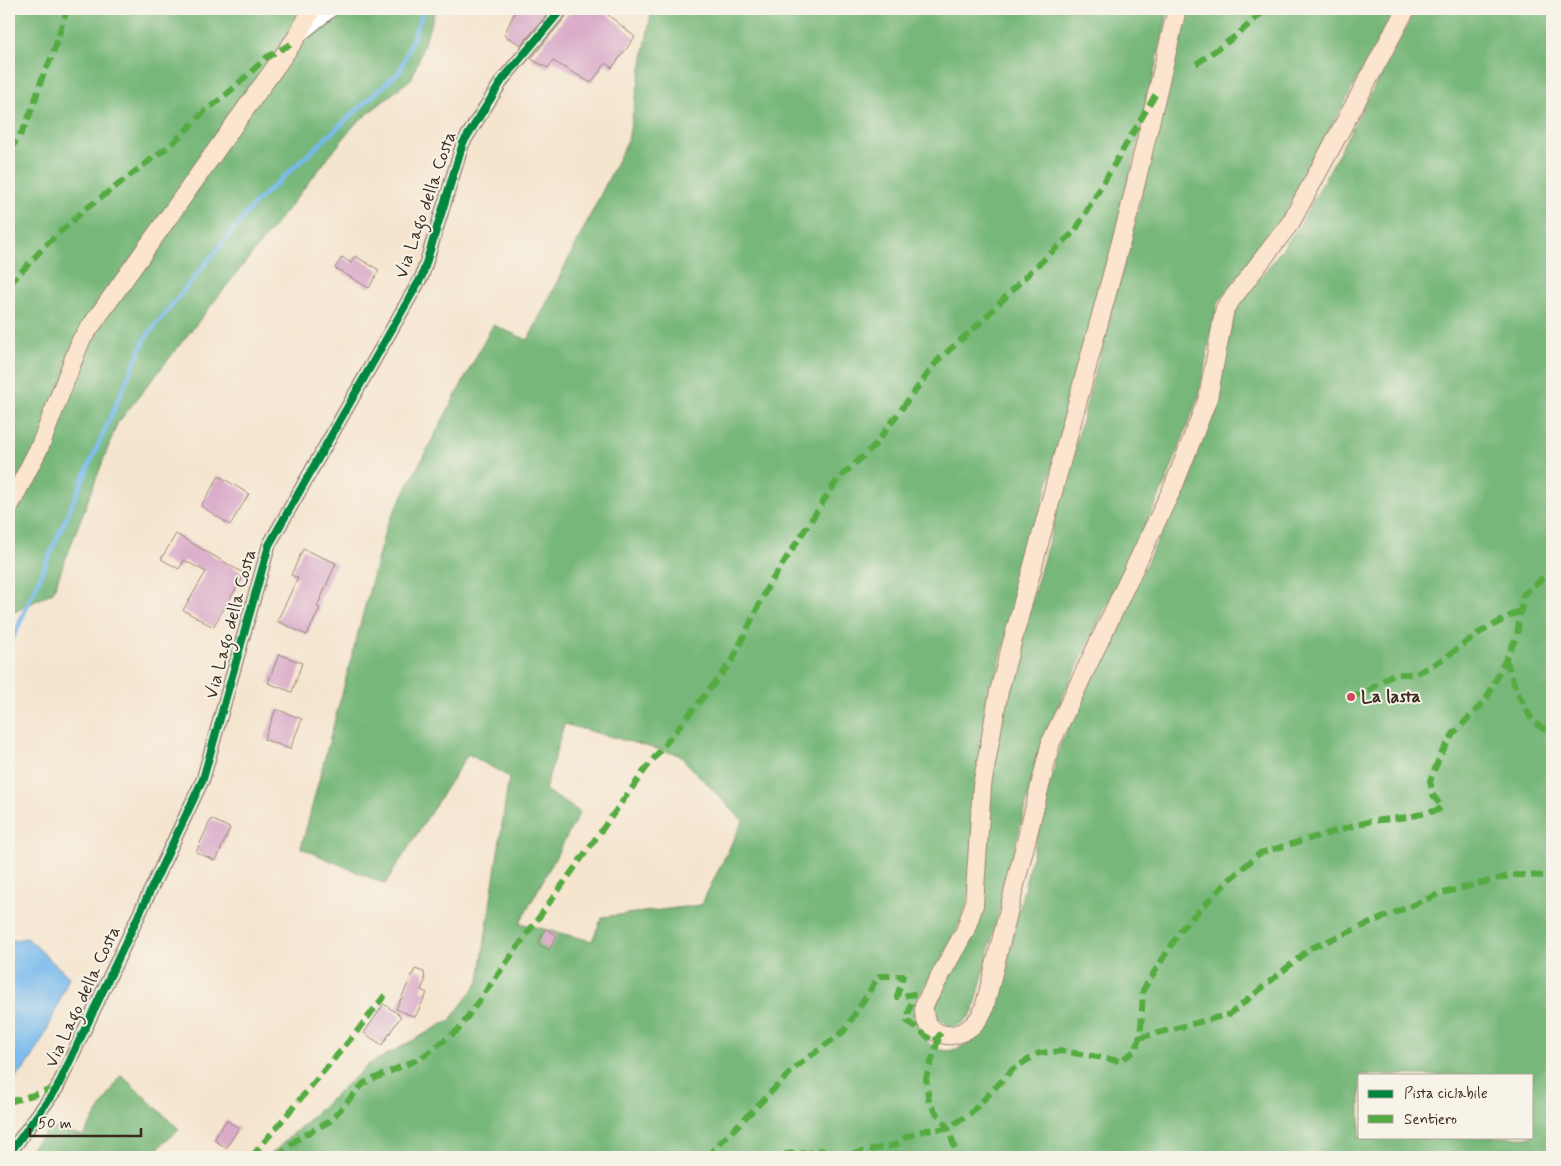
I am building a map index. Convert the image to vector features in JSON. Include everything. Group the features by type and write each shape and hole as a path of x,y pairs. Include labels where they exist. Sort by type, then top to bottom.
{"main road":[{"path":"9,507 40,446 81,340 296,38 312,9"},
{"path":"1177,9 1129,212 999,691 982,786 974,905 965,931 924,1005 923,1015 928,1025 941,1033 953,1036 967,1032 979,1020 984,1009 1051,742 1174,485 1208,398 1225,308 1291,222 1406,9"}],"street":[{"path":"296,38 333,9"},
{"name":"Via Lago della Costa","path":"9,1154 57,1088 203,779 269,545 422,276 463,143 503,79 562,9"}],"green space":[{"path":"9,9 436,9 412,78 355,124 117,424 53,592 9,615"},
{"path":"652,9 1169,9 1122,211 992,690 967,903 952,939 920,995 916,1006 918,1023 926,1040 936,1048 946,1051 957,1049 968,1043 978,1034 993,1012 1060,745 1182,489 1216,400 1234,312 1299,227 1416,9 1552,9 1552,1157 268,1157 368,1065 450,1020 479,981 509,777 468,754 385,884 301,848 386,527 493,325 528,340 628,140","holes":["564,724 679,755 743,821 701,905 602,917 592,941 520,923 580,812 545,790"]},
{"path":"1186,9 1395,9 1283,217 1217,304 1199,395 1166,482 1043,738 975,1006 965,1021 949,1027 934,1013 935,997 957,964 973,934 989,787 1006,693 1071,462 1137,214"},
{"path":"121,1075 179,1129 149,1157 22,1157 51,1127 83,1136"}],"water":[{"path":"27,938 69,977 52,1019 36,1051 18,1076 9,1081 9,941"}],"building":[{"path":"516,9 552,9 521,45 504,35"},
{"path":"570,9 601,9 635,37 612,68 606,63 591,83 553,61 548,68 531,59"},
{"path":"355,256 379,270 369,288 335,268 342,257 351,263"},
{"path":"219,476 249,494 230,525 201,506"},
{"path":"176,534 245,574 213,627 183,610 206,572 184,560 179,569 161,559"},
{"path":"303,549 336,563 317,607 320,608 307,635 277,621 298,578 291,575"},
{"path":"279,654 302,663 292,692 268,683"},
{"path":"276,709 302,719 290,749 264,739"},
{"path":"211,819 230,828 216,861 196,852"},
{"path":"545,929 557,935 549,950 538,944"},
{"path":"415,969 424,972 425,981 421,990 427,993 415,1017 396,1009"},
{"path":"384,1004 401,1016 382,1045 364,1033"},
{"path":"226,1120 239,1128 226,1148 214,1140"}],"waterway":[{"path":"9,647 146,337 255,203 400,71 424,9"}],"marked path":[{"path":"9,150 20,135 29,117 68,9"},
{"path":"1196,64 1237,35 1266,9"},
{"path":"9,285 44,247 83,211 173,143 204,112 227,94 267,57 293,43"},
{"path":"276,1157 299,1138 330,1121 364,1083 421,1058 458,1030 647,767 732,661 767,588 838,479 874,446 938,360 979,324 1028,274 1075,231 1157,92"},
{"path":"784,1157 786,1154 821,1150 836,1157 895,1145 906,1137 926,1130 948,1128 970,1114 1013,1069 1039,1053 1063,1051 1120,1061 1136,1050 1141,1030 1143,990 1183,927 1229,880 1260,853 1371,821 1409,817 1438,810 1442,807 1433,795 1430,781 1441,754 1453,734 1486,700 1517,636 1523,595 1552,570"},
{"path":"1351,697 1368,691 1393,674 1416,674 1445,658 1477,634 1521,610"},
{"path":"1506,659 1516,690 1533,722 1552,734"},
{"path":"1139,1038 1230,1014 1311,948 1439,894 1512,875 1552,876"},
{"path":"706,1157 797,1066 844,1031 879,976 903,976 897,997 913,994 907,1021 934,1042 941,1033"},
{"path":"255,1157 254,1154 354,1035 385,995"},
{"path":"939,1038 926,1078 929,1103 948,1128 958,1157"},
{"path":"9,1102 57,1088"}],"cycle path":[{"path":"9,1154 57,1088 203,779 269,545 422,276 463,143 503,79 562,9"}],"place":[{"name":"La lasta","path":"1351,697"}]}
